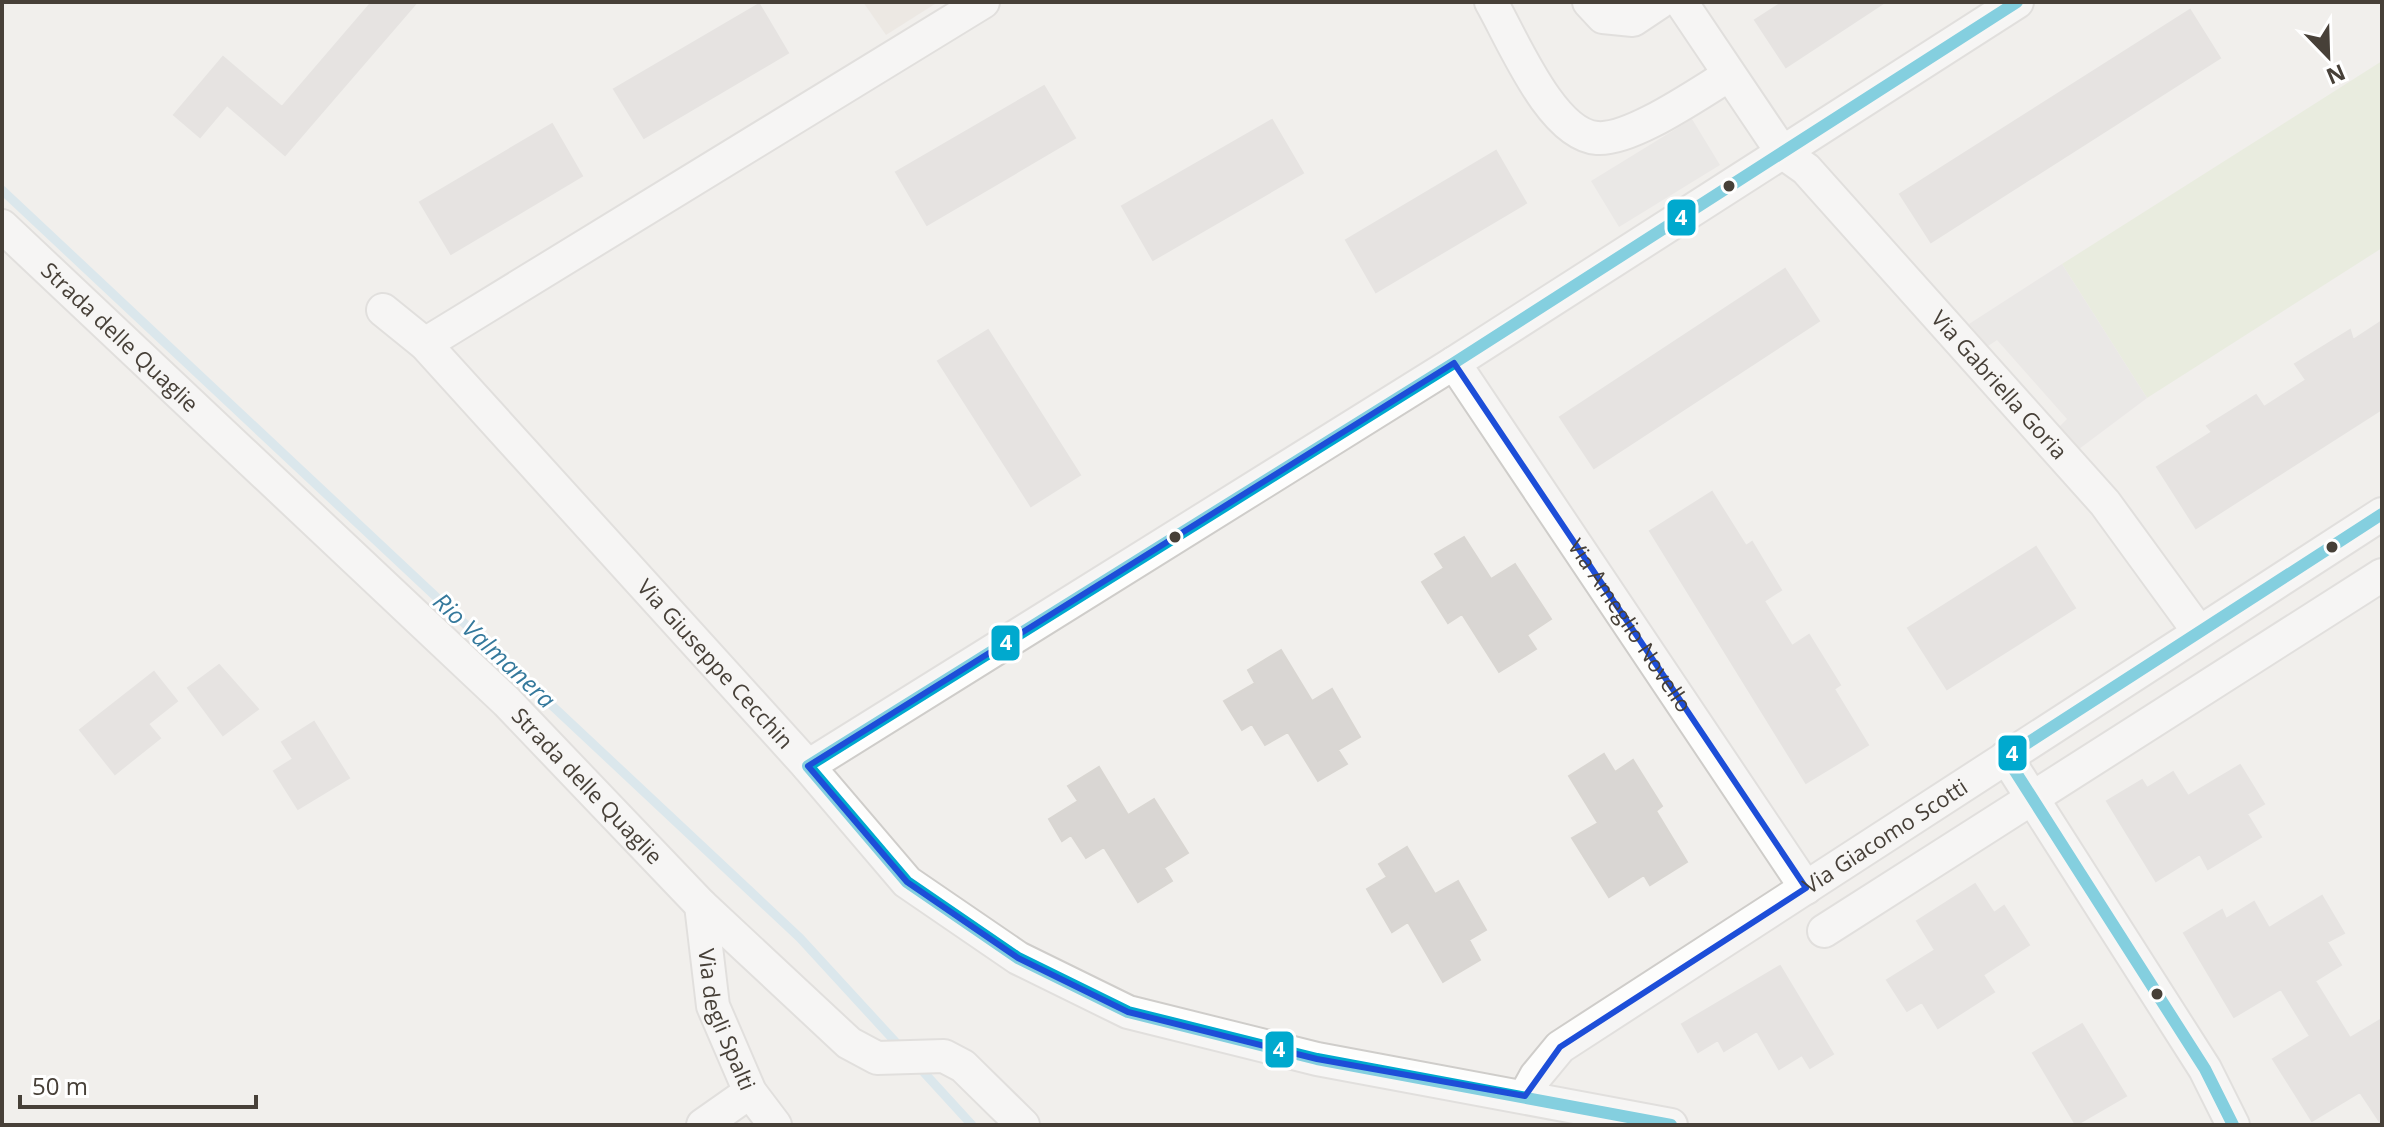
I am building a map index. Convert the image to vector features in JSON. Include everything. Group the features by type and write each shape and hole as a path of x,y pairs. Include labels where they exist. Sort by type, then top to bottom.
{"street":[{"path":"425,344 983,2"},
{"path":"1491,2 1550,106 1572,129 1598,138 1635,129 1729,75"},
{"path":"1589,2 1603,17 1633,20 1660,2"},
{"name":"Via Gabriella Goria","path":"1681,2 1782,152 1806,169 2105,503 2199,632"},
{"path":"808,766 1454,363 2017,2"},
{"name":"Strada delle Quaglie","path":"2,226 507,702 701,905 849,1043 877,1058 944,1056 963,1066 1023,1125"},
{"name":"Via Giuseppe Cecchin","path":"383,310 425,344 808,766 907,882 1018,958 1128,1012 1317,1059 1671,1125"},
{"name":"Via Ameglio Novello","path":"1454,363 1806,888"},
{"name":"Via Giacomo Scotti","path":"1525,1096 1536,1076 1560,1047 2382,514"},
{"path":"1824,931 2382,575"},
{"path":"2006,757 2205,1069 2233,1125"},
{"name":"Via degli Spalti","path":"701,905 713,1006 750,1092 775,1125"},
{"path":"703,1125 750,1092"}],"highlighted area":[{"path":"1454,363 1806,888 1560,1047 1525,1096 1317,1059 1128,1012 1018,958 907,882 808,766 1428,378"}],"shaded area":[{"path":"863,2 938,2 886,35"},
{"path":"1692,119 1720,165 1619,227 1591,181"},
{"path":"2062,264 2147,398 2079,449 2059,427 2067,419 1997,340 1988,346 1969,324"}],"green space":[{"path":"2382,61 2382,248 2147,398 2062,264"}],"building":[{"path":"372,2 417,2 285,155 227,105 200,137 174,115 223,57 282,107"},
{"path":"1783,2 1885,2 1786,67 1755,20"},
{"path":"759,4 788,53 644,138 614,89"},
{"path":"2190,10 2220,58 1931,242 1900,194"},
{"path":"1044,86 1075,138 927,225 896,172"},
{"path":"1272,120 1303,173 1153,260 1122,206"},
{"path":"552,124 582,176 451,254 420,202"},
{"path":"1496,151 1526,203 1376,292 1346,240"},
{"path":"1785,269 1819,321 1594,468 1560,417"},
{"path":"2382,321 2382,409 2196,528 2157,467 2212,432 2207,426 2256,395 2264,407 2306,380 2295,364 2350,330 2353,340"},
{"path":"988,330 1080,475 1031,506 938,361"},
{"path":"1712,492 1746,546 1752,542 1781,590 1764,601 1792,646 1809,635 1840,685 1834,689 1868,745 1806,783 1650,531"},
{"path":"1464,537 1491,579 1515,564 1551,619 1527,635 1536,649 1499,672 1462,614 1448,623 1422,582 1444,568 1435,554"},
{"path":"2036,547 2075,608 1947,689 1908,628"},
{"path":"1281,650 1312,701 1332,689 1360,737 1338,750 1347,764 1318,781 1288,732 1265,745 1252,724 1242,730 1224,701 1255,683 1248,670"},
{"path":"219,665 258,709 223,735 188,688"},
{"path":"154,672 177,701 148,724 160,738 115,774 80,730"},
{"path":"314,722 349,778 298,809 274,771 293,759 282,742"},
{"path":"1604,754 1615,772 1633,760 1662,806 1656,811 1687,862 1650,885 1644,875 1609,897 1572,838 1598,823 1569,776"},
{"path":"2240,765 2264,804 2247,814 2261,837 2208,869 2200,854 2156,881 2107,801 2142,780 2147,788 2173,772 2188,796"},
{"path":"1099,767 1128,815 1154,799 1188,853 1164,868 1172,881 1138,902 1104,847 1086,858 1071,835 1062,841 1049,819 1078,801 1068,786"},
{"path":"1407,847 1435,894 1458,881 1486,930 1469,940 1480,960 1443,982 1408,922 1392,932 1367,889 1387,877 1379,864"},
{"path":"1975,884 1994,913 2004,906 2029,945 1983,975 1994,992 1938,1028 1922,1002 1907,1011 1887,980 1935,950 1917,921"},
{"path":"2322,896 2344,933 2327,942 2341,965 2315,981 2350,1038 2382,1019 2382,1125 2360,1092 2312,1121 2273,1059 2310,1036 2281,989 2234,1017 2184,933 2222,910 2226,919 2254,902 2269,928"},
{"path":"1780,966 1833,1054 1810,1068 1802,1055 1779,1069 1757,1031 1724,1051 1718,1040 1698,1052 1682,1024"},
{"path":"2082,1024 2126,1096 2076,1125 2033,1053"}],"waterway":[{"name":"Rio Valmanera","path":"2,190 800,938 902,1049"},
{"name":"Rio Valmanera","path":"918,1066 972,1125"}],"transit line":[{"name":"4","path":"1671,1125 1317,1059 1128,1012 1018,958 907,882 808,766 1454,363 2017,2"},
{"name":"4","path":"2233,1125 2205,1069 2006,757 2382,514"}]}
